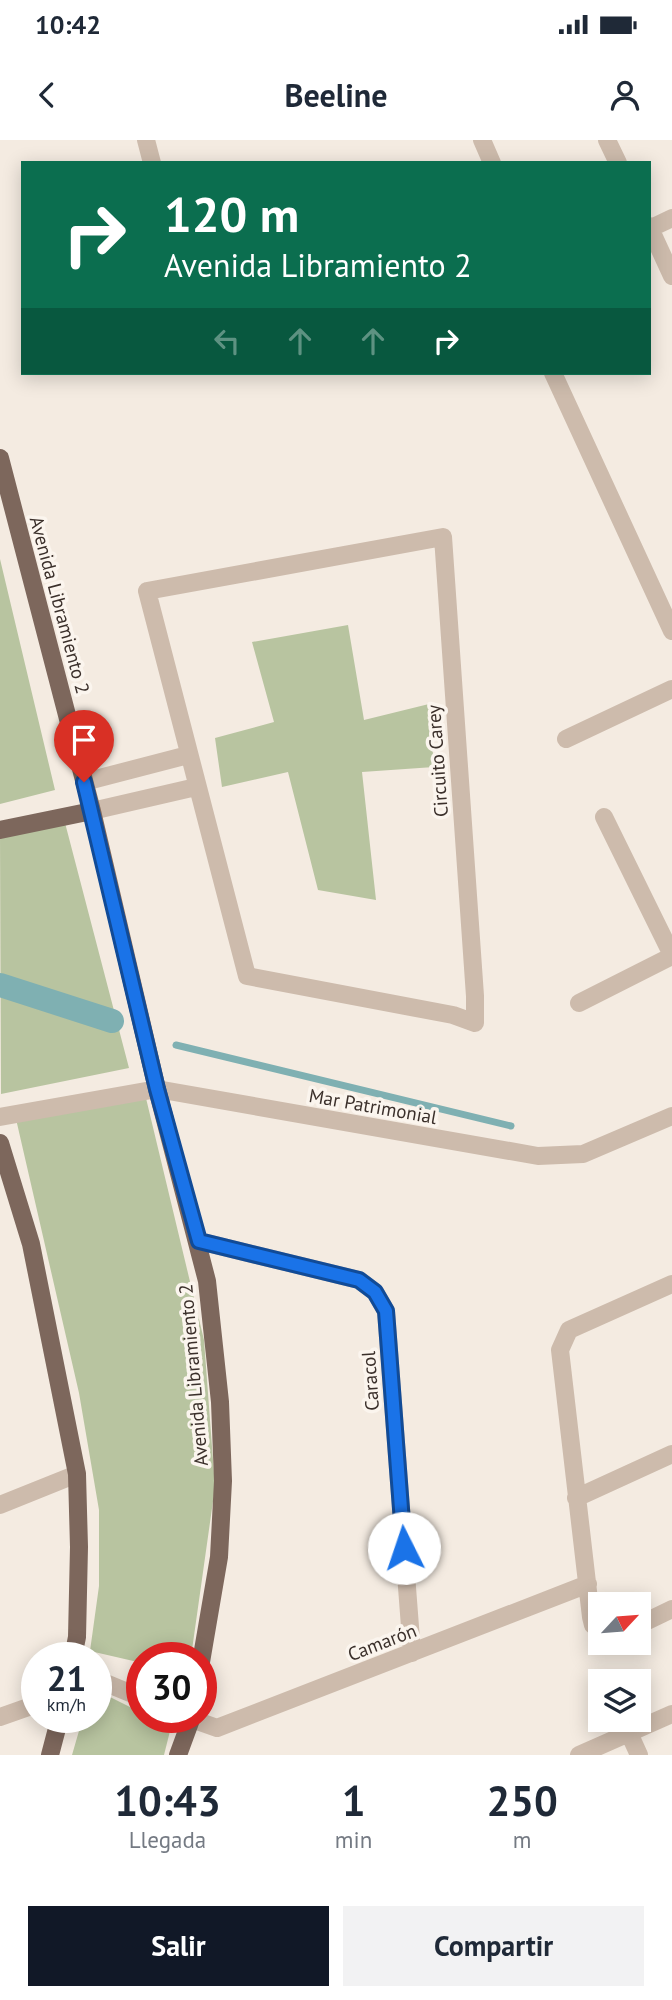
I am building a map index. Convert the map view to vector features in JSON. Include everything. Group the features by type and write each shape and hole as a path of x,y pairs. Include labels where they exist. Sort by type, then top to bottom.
{"main road":[{"name":"Avenida Libramiento 2","path":"0,458 92,811 157,1089 199,1241 213,1322 223,1481 219,1557 204,1642"},
{"path":"0,830 92,811"},
{"path":"0,1143 4,1172 31,1244 77,1474 78,1612 75,1642"},
{"path":"50,1755 56,1733"},
{"path":"178,1755 185,1733"}],"street":[{"path":"482,140 491,161"},
{"path":"607,140 617,161"},
{"path":"148,141 152,161"},
{"path":"651,228 672,218"},
{"path":"651,230 672,276"},
{"path":"553,375 672,631"},
{"name":"Circuito Carey","path":"188,755 147,591 443,537 475,1023 453,1015 247,976 196,788"},
{"path":"566,739 672,689"},
{"path":"84,782 188,755 196,788 92,811"},
{"path":"579,1003 672,956 604,817"},
{"path":"0,1116 157,1089"},
{"name":"Mar Patrimonial","path":"157,1089 538,1156 583,1154 672,1116"},
{"name":"Caracol","path":"199,1241 359,1280 375,1292 386,1311 412,1653"},
{"path":"590,1592 560,1350 569,1330 672,1284"},
{"path":"576,1498 672,1454"},
{"path":"0,1505 77,1474"},
{"name":"Camarón","path":"217,1728 588,1584"},
{"path":"651,1619 672,1609"},
{"path":"0,1717 21,1710"},
{"path":"651,1723 672,1714"},
{"path":"579,1755 628,1732 639,1755"}],"green space":[{"path":"0,559 55,790 0,804"},
{"path":"348,625 364,720 429,704 434,767 362,772 376,900 318,890 288,772 222,787 215,738 274,722 252,642"},
{"path":"64,819 129,1068 1,1094 0,836"},
{"path":"145,1094 204,1340 215,1487 193,1642 126,1642 126,1659 112,1656 112,1642 91,1642 99,1586 99,1510 79,1393 16,1119"},
{"path":"112,1698 126,1705 126,1733 170,1733 164,1755 72,1755 78,1733 112,1733"}],"waterway":[{"path":"0,985 112,1021"},
{"path":"176,1045 511,1126"}],"route":[{"path":"84,782 157,1089 199,1241 359,1280 375,1292 386,1311 404,1548"}]}
